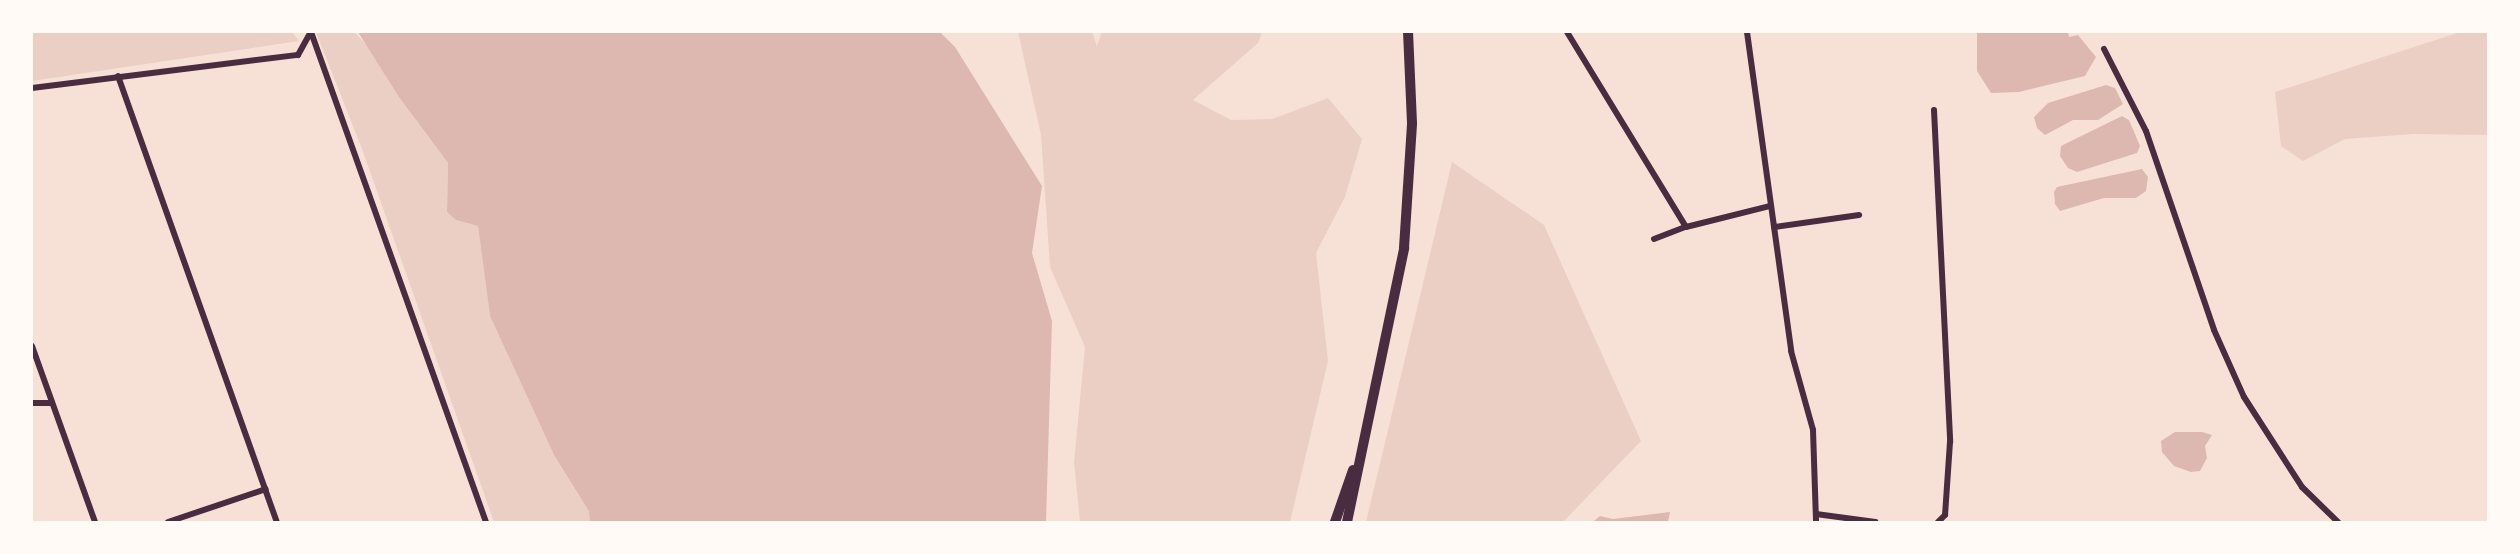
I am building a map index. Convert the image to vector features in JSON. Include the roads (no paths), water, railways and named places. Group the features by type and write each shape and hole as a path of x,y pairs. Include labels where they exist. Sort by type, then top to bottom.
{"highway":[{"path":"1347,523 1404,248 1412,123 1408,32"},
{"path":"1335,523 1369,423"}],"street":[{"path":"32,88 298,55 311,32"},
{"path":"311,32 486,523"},
{"path":"1567,32 1686,227"},
{"path":"1747,32 1791,351 1813,430 1816,523"},
{"path":"2104,49 2146,131 2214,330 2244,397 2302,487 2338,523"},
{"path":"118,76 277,523"},
{"path":"1934,110 1950,442 1945,515 1938,523"},
{"path":"1654,239 1686,227 1770,206"},
{"path":"1774,227 1859,215"},
{"path":"32,346 95,523"},
{"path":"32,403 52,403"},
{"path":"168,523 265,489"},
{"path":"1816,514 1875,523"}]}
